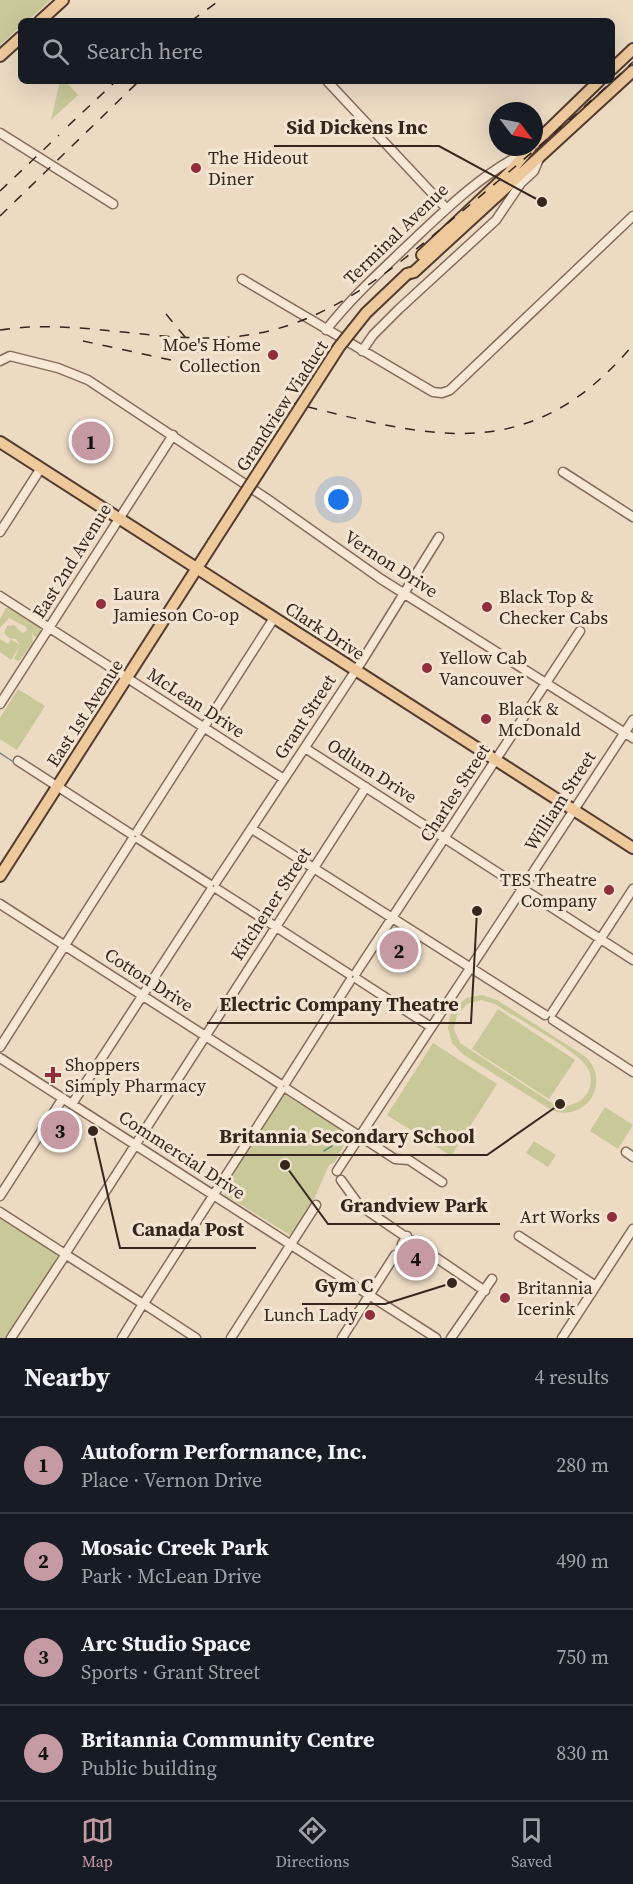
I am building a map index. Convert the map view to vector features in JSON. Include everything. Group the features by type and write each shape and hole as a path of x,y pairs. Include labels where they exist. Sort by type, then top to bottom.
{"main road":[{"path":"43,18 63,0"},
{"path":"0,56 18,41"},
{"path":"615,66 633,50"},
{"name":"Terminal Avenue","path":"407,274 411,267 494,193 539,158 633,71"},
{"name":"Terminal Avenue","path":"543,136 596,84"},
{"name":"Terminal Avenue","path":"494,193 524,156"},
{"name":"Grandview Viaduct","path":"197,567 339,347 366,313 407,274"},
{"name":"Clark Drive","path":"0,442 633,848"},
{"name":"East 1st Avenue","path":"0,876 197,567"}],"street":[{"path":"330,84 445,207"},
{"path":"0,134 113,204"},
{"name":"Terminal Avenue","path":"326,330 356,295 445,207 519,156"},
{"name":"Terminal Avenue","path":"362,351 373,335 485,227 496,220 520,183 534,171 539,158"},
{"path":"480,181 494,193 500,202 499,208 485,227"},
{"path":"242,279 433,392 442,393 457,384 633,216"},
{"name":"Vernon Drive","path":"2,359 58,368 88,380 173,435 404,593 633,738"},
{"name":"East 2nd Avenue","path":"0,704 173,435"},
{"path":"0,532 41,468"},
{"path":"562,472 633,517"},
{"name":"Grant Street","path":"72,1104 356,670 439,537"},
{"name":"McLean Drive","path":"0,596 284,779"},
{"path":"0,1047 274,618"},
{"name":"Charles Street","path":"122,1338 353,977 580,631"},
{"name":"William Street","path":"400,1247 359,1205 339,1175 360,1136 633,720"},
{"name":"Odlum Drive","path":"305,748 633,960"},
{"path":"18,761 431,1027"},
{"name":"Kitchener Street","path":"11,1338 366,787"},
{"path":"252,829 470,968 550,1016 630,1070 633,1059"},
{"path":"550,1016 633,889"},
{"name":"Cotton Drive","path":"0,904 395,1159 410,1160 442,1182"},
{"name":"Commercial Drive","path":"0,1058 436,1338"},
{"path":"0,1196 63,1098"},
{"path":"231,1338 316,1206"},
{"path":"0,1212 196,1338"},
{"path":"562,1338 633,1229"},
{"path":"519,1236 596,1286"},
{"path":"342,1338 400,1247 432,1253 434,1259 484,1291"},
{"path":"451,1338 492,1279"}],"shaded area":[{"path":"0,0 51,0 30,18 18,18 18,29 0,45"},
{"path":"59,84 68,84 78,95 51,120"},
{"path":"12,607 39,624 41,630 36,638 32,633 33,643 19,661 14,659 20,646 11,660 0,652 0,639 8,644 11,639 20,645 16,639 9,638 4,633 7,626 14,625 22,633 27,631 26,627 9,618 0,628 0,619 6,608"},
{"path":"18,689 45,706 17,750 0,739 0,718"},
{"path":"392,925 423,944 408,973 374,951"},
{"path":"482,995 497,1000 586,1057 593,1067 596,1078 596,1088 592,1098 576,1110 565,1113 553,1111 464,1055 452,1043 448,1028 451,1012 466,998","holes":["481,1000 495,1004 555,1041 584,1063 591,1080 590,1088 580,1101 564,1106 555,1105 460,1043 454,1029 457,1015 467,1004"]},
{"path":"498,1009 575,1060 549,1099 472,1049"},
{"path":"433,1043 497,1084 451,1156 387,1115"},
{"path":"284,1094 350,1134 335,1162 329,1165 311,1206 290,1235 225,1195 222,1190"},
{"path":"605,1107 633,1125 618,1149 590,1131"},
{"path":"534,1141 556,1155 548,1167 526,1153"},
{"path":"0,1217 56,1253 57,1259 7,1338 0,1338"}],"waterway":[{"path":"0,753 12,761"},
{"path":"324,1151 332,1146"}],"railway":[{"path":"195,18 220,0"},
{"path":"615,79 633,62"},
{"path":"68,126 113,84"},
{"path":"0,216 136,84"},
{"path":"0,330 58,327 202,338 231,337 267,331 300,321 332,307 390,270 609,84"},
{"path":"0,191 59,135"},
{"path":"166,314 195,349 211,364"},
{"path":"83,341 180,362 211,373"},
{"path":"288,402 386,425 430,432 473,433 514,427 554,411 593,385 633,345"}],"place":[{"name":"The Hideout Diner","path":"196,168"},
{"name":"Sid Dickens Inc","path":"542,202"},
{"name":"Moe's Home Collection","path":"273,355"},
{"name":"Autoform Performance, Inc.","path":"91,441"},
{"name":"Laura Jamieson Co-op","path":"101,604"},
{"name":"Black Top & Checker Cabs","path":"487,607"},
{"name":"Yellow Cab Vancouver","path":"427,668"},
{"name":"Black & McDonald","path":"486,719"},
{"name":"TES Theatre Company","path":"609,890"},
{"name":"Electric Company Theatre","path":"477,911"},
{"name":"Mosaic Creek Park","path":"399,950"},
{"name":"Shoppers Simply Pharmacy","path":"53,1075"},
{"name":"Britannia Secondary School","path":"560,1104"},
{"name":"Arc Studio Space","path":"60,1130"},
{"name":"Canada Post","path":"93,1131"},
{"name":"Grandview Park","path":"285,1165"},
{"name":"Art Works","path":"612,1217"},
{"name":"Britannia Community Centre","path":"416,1258"},
{"name":"Gym C","path":"452,1283"},
{"name":"Britannia Icerink","path":"505,1298"},
{"name":"Lunch Lady","path":"370,1315"}]}
